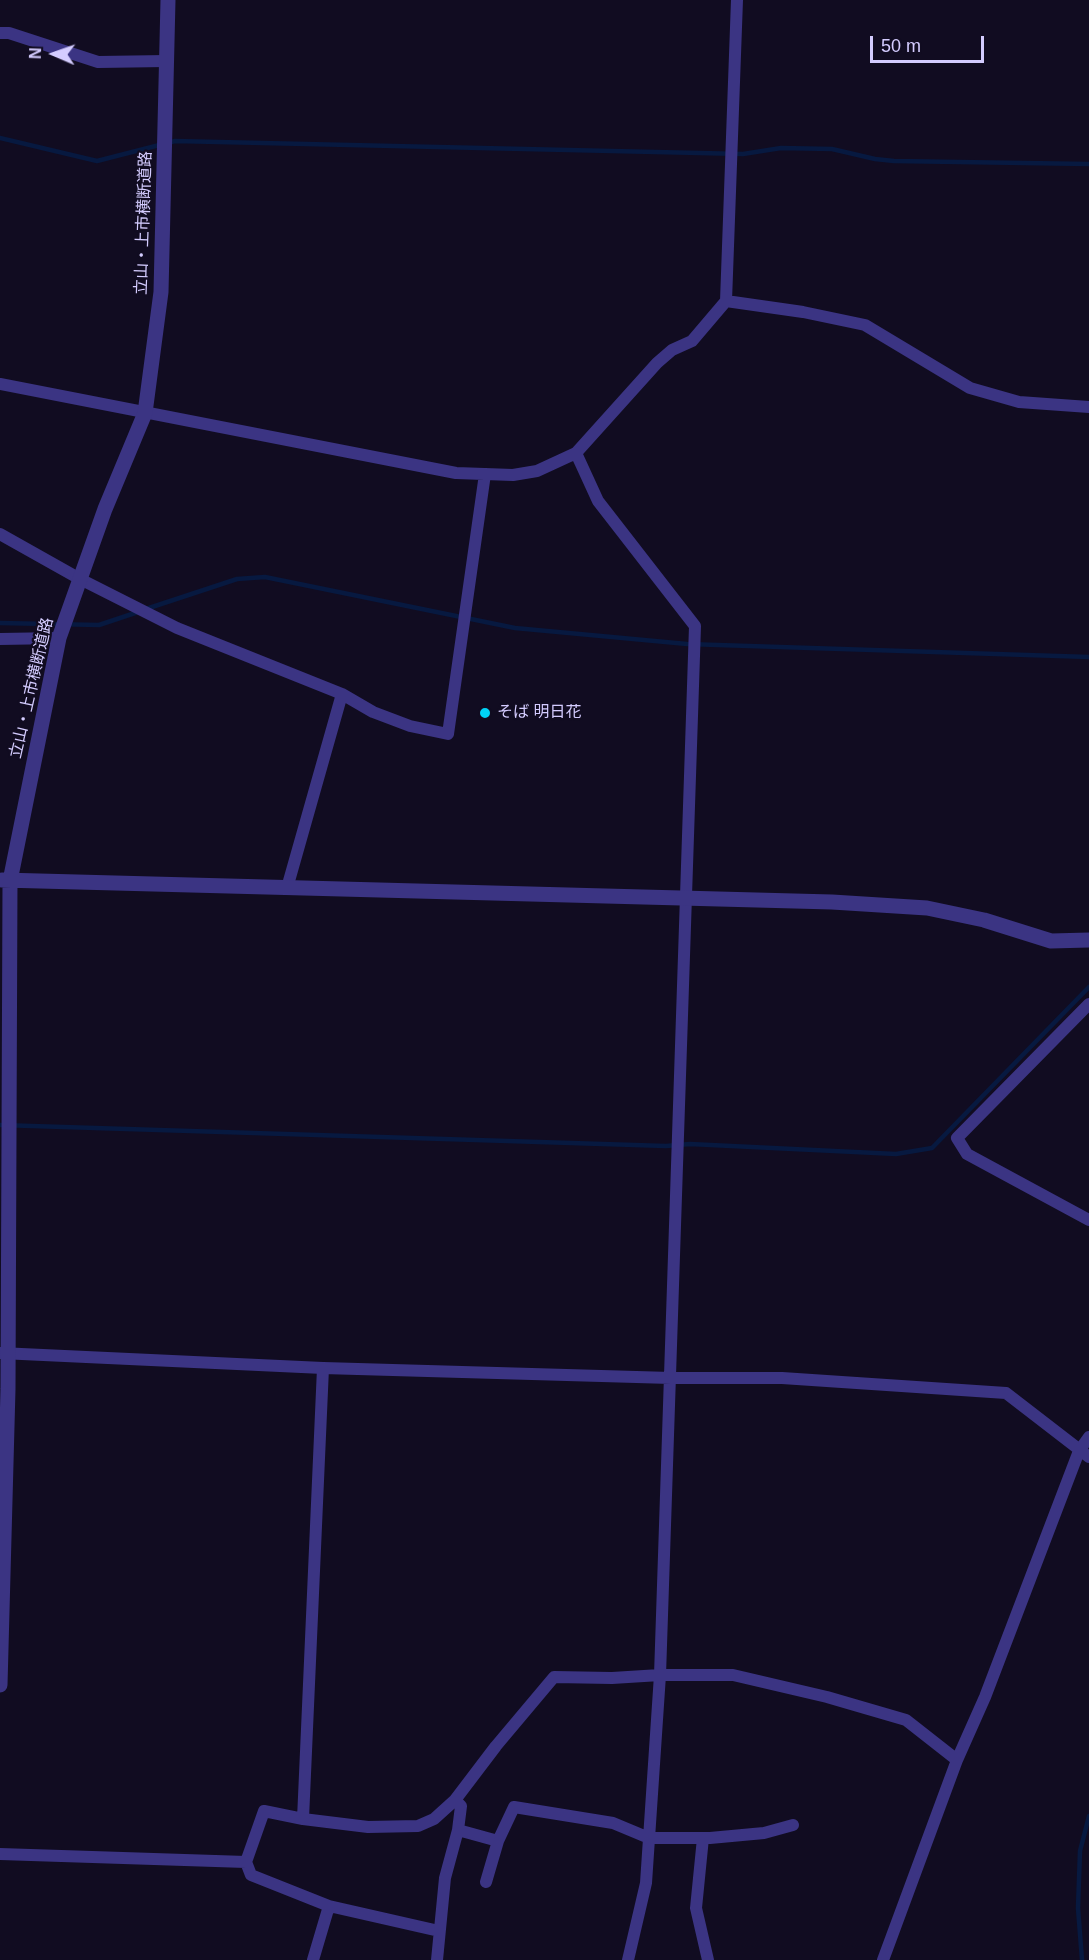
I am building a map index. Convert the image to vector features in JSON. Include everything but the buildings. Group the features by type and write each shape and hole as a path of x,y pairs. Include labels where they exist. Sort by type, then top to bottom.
{"street":[{"name":"立山・上市横断道路","path":"0,1685 4,1353 5,880 60,636 105,509 145,413 161,292 168,0"},
{"path":"0,384 456,473 513,475 537,471 576,453 657,363 672,350 692,341 726,301 737,0"},
{"path":"0,33 9,33 98,62 166,61"},
{"path":"726,301 803,312 865,325 970,388 1019,402 1089,407"},
{"path":"576,453 598,501 695,626 660,1676 646,1883 628,1960"},
{"path":"0,534 80,579 177,628 342,694 373,712 410,726 448,734 485,474"},
{"path":"0,639 60,636"},
{"path":"287,888 342,694"},
{"path":"5,880 832,902 927,908 984,920 1051,941 1089,940"},
{"path":"1089,1004 957,1138 967,1154 1089,1220"},
{"path":"4,1353 323,1368 671,1378 782,1378 1006,1393 1084,1454"},
{"path":"303,1819 323,1368"},
{"path":"883,1960 957,1760 985,1697 1089,1437"},
{"path":"439,1931 329,1906 251,1875 246,1862 264,1811 303,1819 368,1827 418,1826 434,1819 455,1800 496,1746 554,1677 733,1675 827,1697 906,1720 957,1760"},
{"path":"437,1960 445,1878 462,1806 455,1800"},
{"path":"486,1882 498,1841 514,1807 613,1823 649,1838 703,1838 764,1833 793,1825"},
{"path":"458,1830 498,1841"},
{"path":"703,1838 696,1908 708,1960"},
{"path":"0,1854 246,1862"},
{"path":"313,1960 329,1906"}],"waterway":[{"path":"0,138 97,161 175,141 743,154 781,148 832,149 894,161 1089,164"},
{"path":"146,609 237,579 265,577 515,628 687,644 1089,657"},
{"path":"0,623 99,625 138,612"},
{"path":"0,1125 666,1146 690,1144 896,1154 932,1148 1089,987"},
{"path":"1082,1960 1078,1908 1080,1851 1089,1816"}],"place":[{"name":"そば 明日花","path":"485,713"}]}
